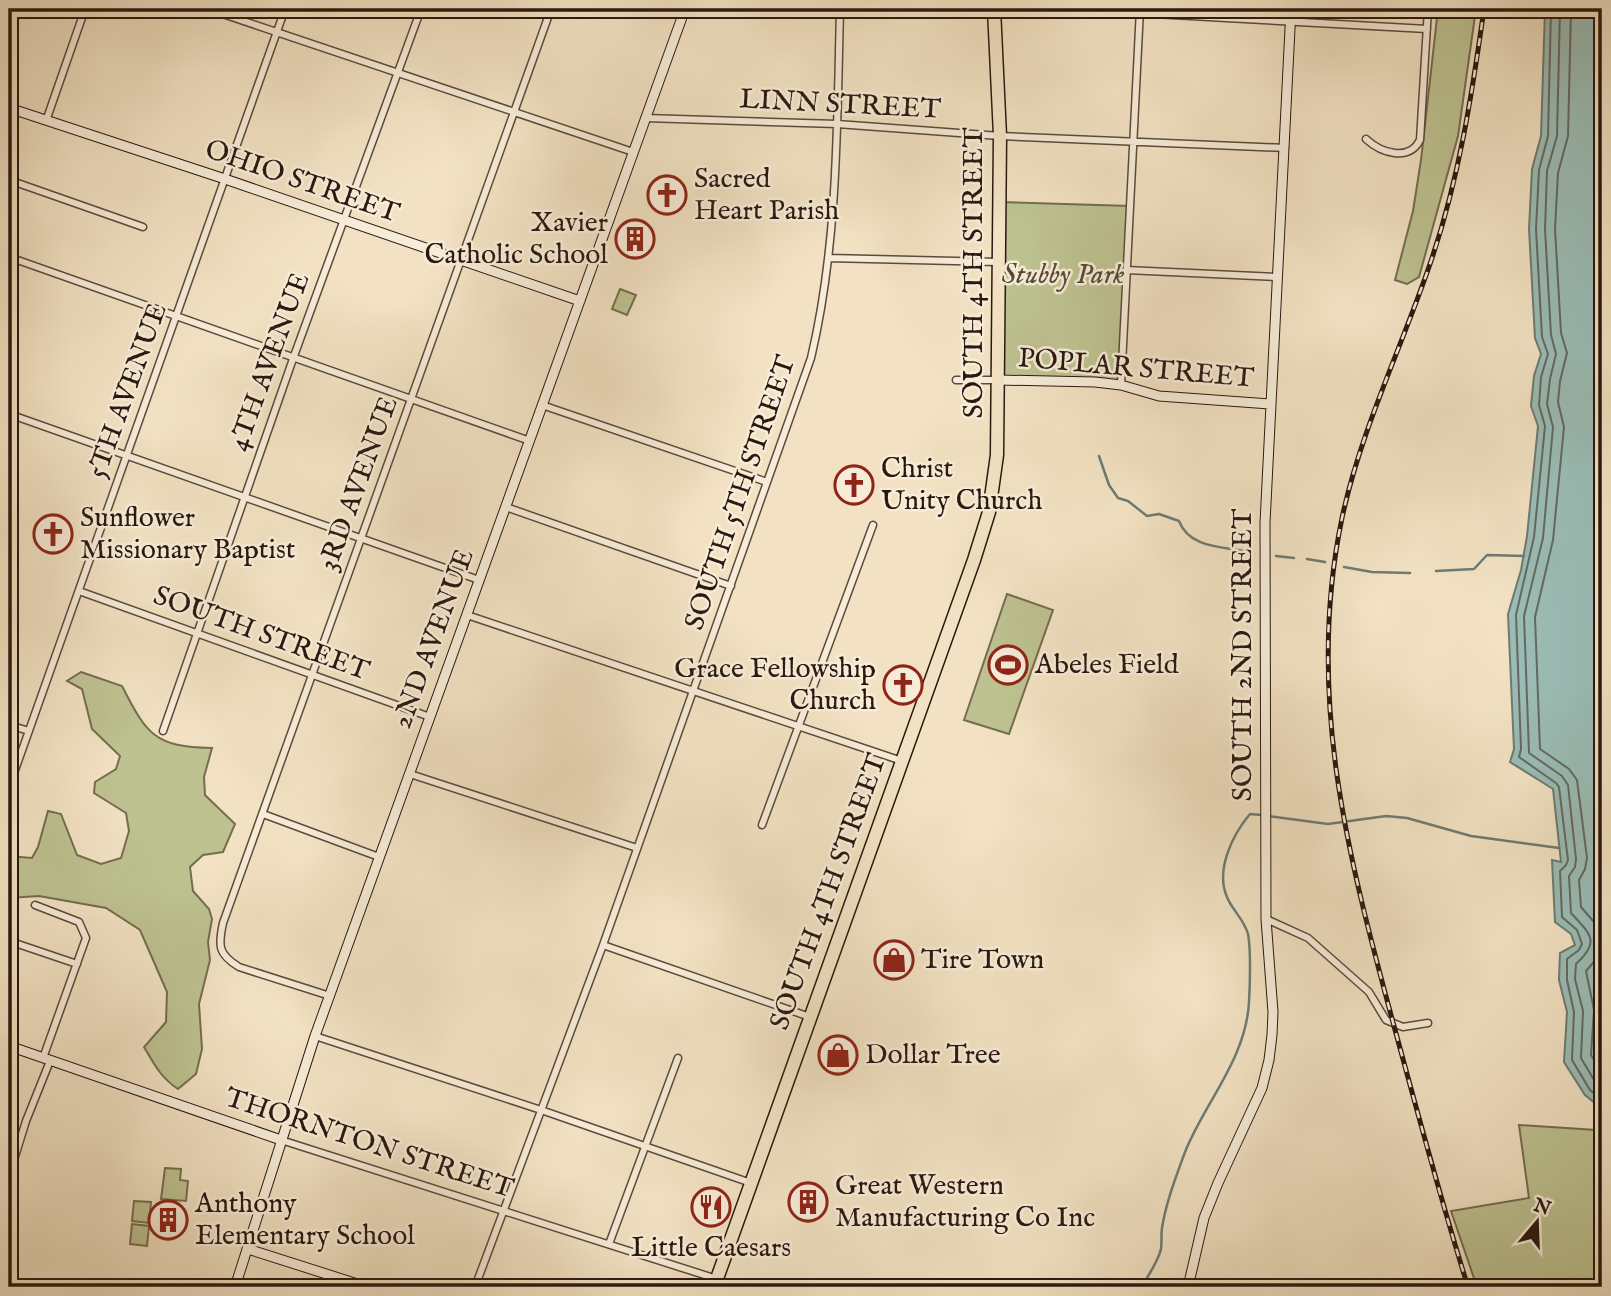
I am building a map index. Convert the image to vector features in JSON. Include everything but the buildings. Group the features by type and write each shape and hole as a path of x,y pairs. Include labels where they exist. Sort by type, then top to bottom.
{"highway":[{"name":"SOUTH 4TH STREET","path":"715,1283 989,512 997,454 999,380 1000,136 994,9"}],"street":[{"path":"46,121 85,9"},
{"path":"208,9 633,152"},
{"name":"5TH AVENUE","path":"9,787 285,9"},
{"name":"4TH AVENUE","path":"163,730 294,356 421,9"},
{"name":"3RD AVENUE","path":"330,996 239,967 226,959 220,949 221,933 551,9"},
{"name":"2ND AVENUE","path":"235,1287 315,1036 685,9"},
{"name":"SOUTH 5TH STREET","path":"475,1287 603,944 811,358 823,308 828,258 837,124 840,9"},
{"path":"1063,9 1140,11 1427,29"},
{"name":"SOUTH 2ND STREET","path":"1188,1287 1204,1218 1262,1088 1269,1060 1273,1012 1266,919 1265,523 1291,9"},
{"path":"1366,139 1386,152 1408,152 1417,147 1420,140 1428,9"},
{"path":"1121,385 1140,11"},
{"name":"OHIO STREET","path":"9,108 580,301"},
{"name":"LINN STREET","path":"645,118 837,124 1000,136 1285,148"},
{"path":"9,180 143,227"},
{"path":"9,257 530,440"},
{"path":"828,258 1000,262"},
{"path":"1126,270 1277,277"},
{"name":"POPLAR STREET","path":"956,380 1121,385 1159,396 1270,404"},
{"path":"542,405 767,482"},
{"path":"9,414 478,580"},
{"path":"506,507 730,586"},
{"path":"762,825 873,525"},
{"name":"SOUTH STREET","path":"79,591 430,717"},
{"path":"467,615 902,761"},
{"path":"9,725 29,732"},
{"path":"410,774 637,848"},
{"path":"263,814 379,857"},
{"path":"9,1173 86,938 79,922 34,905"},
{"path":"1266,919 1308,938 1369,992 1386,1020 1403,1027 1428,1023"},
{"path":"9,941 77,964"},
{"path":"603,944 810,1017"},
{"path":"315,1036 645,1145 751,1183"},
{"name":"THORNTON STREET","path":"9,1046 281,1140 609,1244 715,1283"},
{"path":"609,1244 678,1058"},
{"path":"248,1249 367,1287"}],"green space":[{"path":"1438,9 1476,9 1458,136 1419,277 1407,284 1395,280 1413,211"},
{"name":"Stubby Park","path":"1000,202 1130,206 1121,385 999,380"},
{"path":"620,289 636,295 627,315 612,309"},
{"name":"Abeles Field","path":"1007,594 1053,610 1009,734 964,720"},
{"path":"81,672 122,686 146,727 165,741 177,745 212,748 204,777 205,795 235,824 223,852 203,855 190,867 193,891 209,909 212,919 208,942 210,960 199,1004 202,1049 196,1074 178,1089 162,1075 144,1047 166,1022 167,992 140,930 106,908 39,896 9,898 9,856 32,858 38,847 48,811 61,814 77,855 101,864 121,858 129,831 126,813 94,793 95,782 116,769 120,756 92,729 82,689 67,681"},
{"path":"1519,1125 1596,1130 1602,1157 1602,1287 1477,1287 1451,1211 1529,1198"},
{"path":"165,1168 181,1169 180,1180 188,1181 186,1201 161,1199"},
{"path":"134,1201 151,1202 149,1223 132,1221"},
{"path":"132,1224 149,1226 147,1246 130,1244"}],"water":[{"path":"1545,9 1602,9 1602,1109 1585,1095 1564,1062 1567,1012 1559,980 1560,953 1575,945 1571,934 1555,922 1552,860 1561,862 1553,789 1510,762 1514,749 1508,614 1521,570 1527,536 1538,426 1531,406 1534,376 1541,354 1535,338 1529,229 1532,169 1541,136"}],"waterway":[{"path":"1099,456 1109,485 1118,498 1128,501 1147,516 1159,514 1179,521 1184,530 1200,542 1252,553"},
{"path":"1436,571 1474,569 1487,555 1524,556"},
{"path":"1276,556 1294,558"},
{"path":"1307,559 1325,562"},
{"path":"1344,567 1372,572 1410,573"},
{"path":"1142,1287 1160,1254 1166,1209 1185,1152 1233,1061 1246,1023 1250,977 1248,934 1227,897 1223,875 1228,853 1238,832 1250,814 1262,815"},
{"path":"1268,816 1328,824 1386,816 1407,818 1471,836 1559,848"}],"railway":[{"path":"1468,1287 1421,1125 1361,900 1337,775 1330,712 1328,648 1332,584 1350,485 1441,230 1464,136 1484,9"}],"place":[{"name":"Sacred Heart Parish","path":"667,195"},
{"name":"Xavier Catholic School","path":"635,239"},
{"name":"Christ Unity Church","path":"854,485"},
{"name":"Sunflower Missionary Baptist","path":"53,534"},
{"name":"Abeles Field","path":"1008,665"},
{"name":"Grace Fellowship Church","path":"903,685"},
{"name":"Tire Town","path":"894,960"},
{"name":"Dollar Tree","path":"838,1055"},
{"name":"Great Western Manufacturing Co Inc","path":"808,1202"},
{"name":"Little Caesars","path":"711,1207"},
{"name":"Anthony Elementary School","path":"168,1220"}]}
